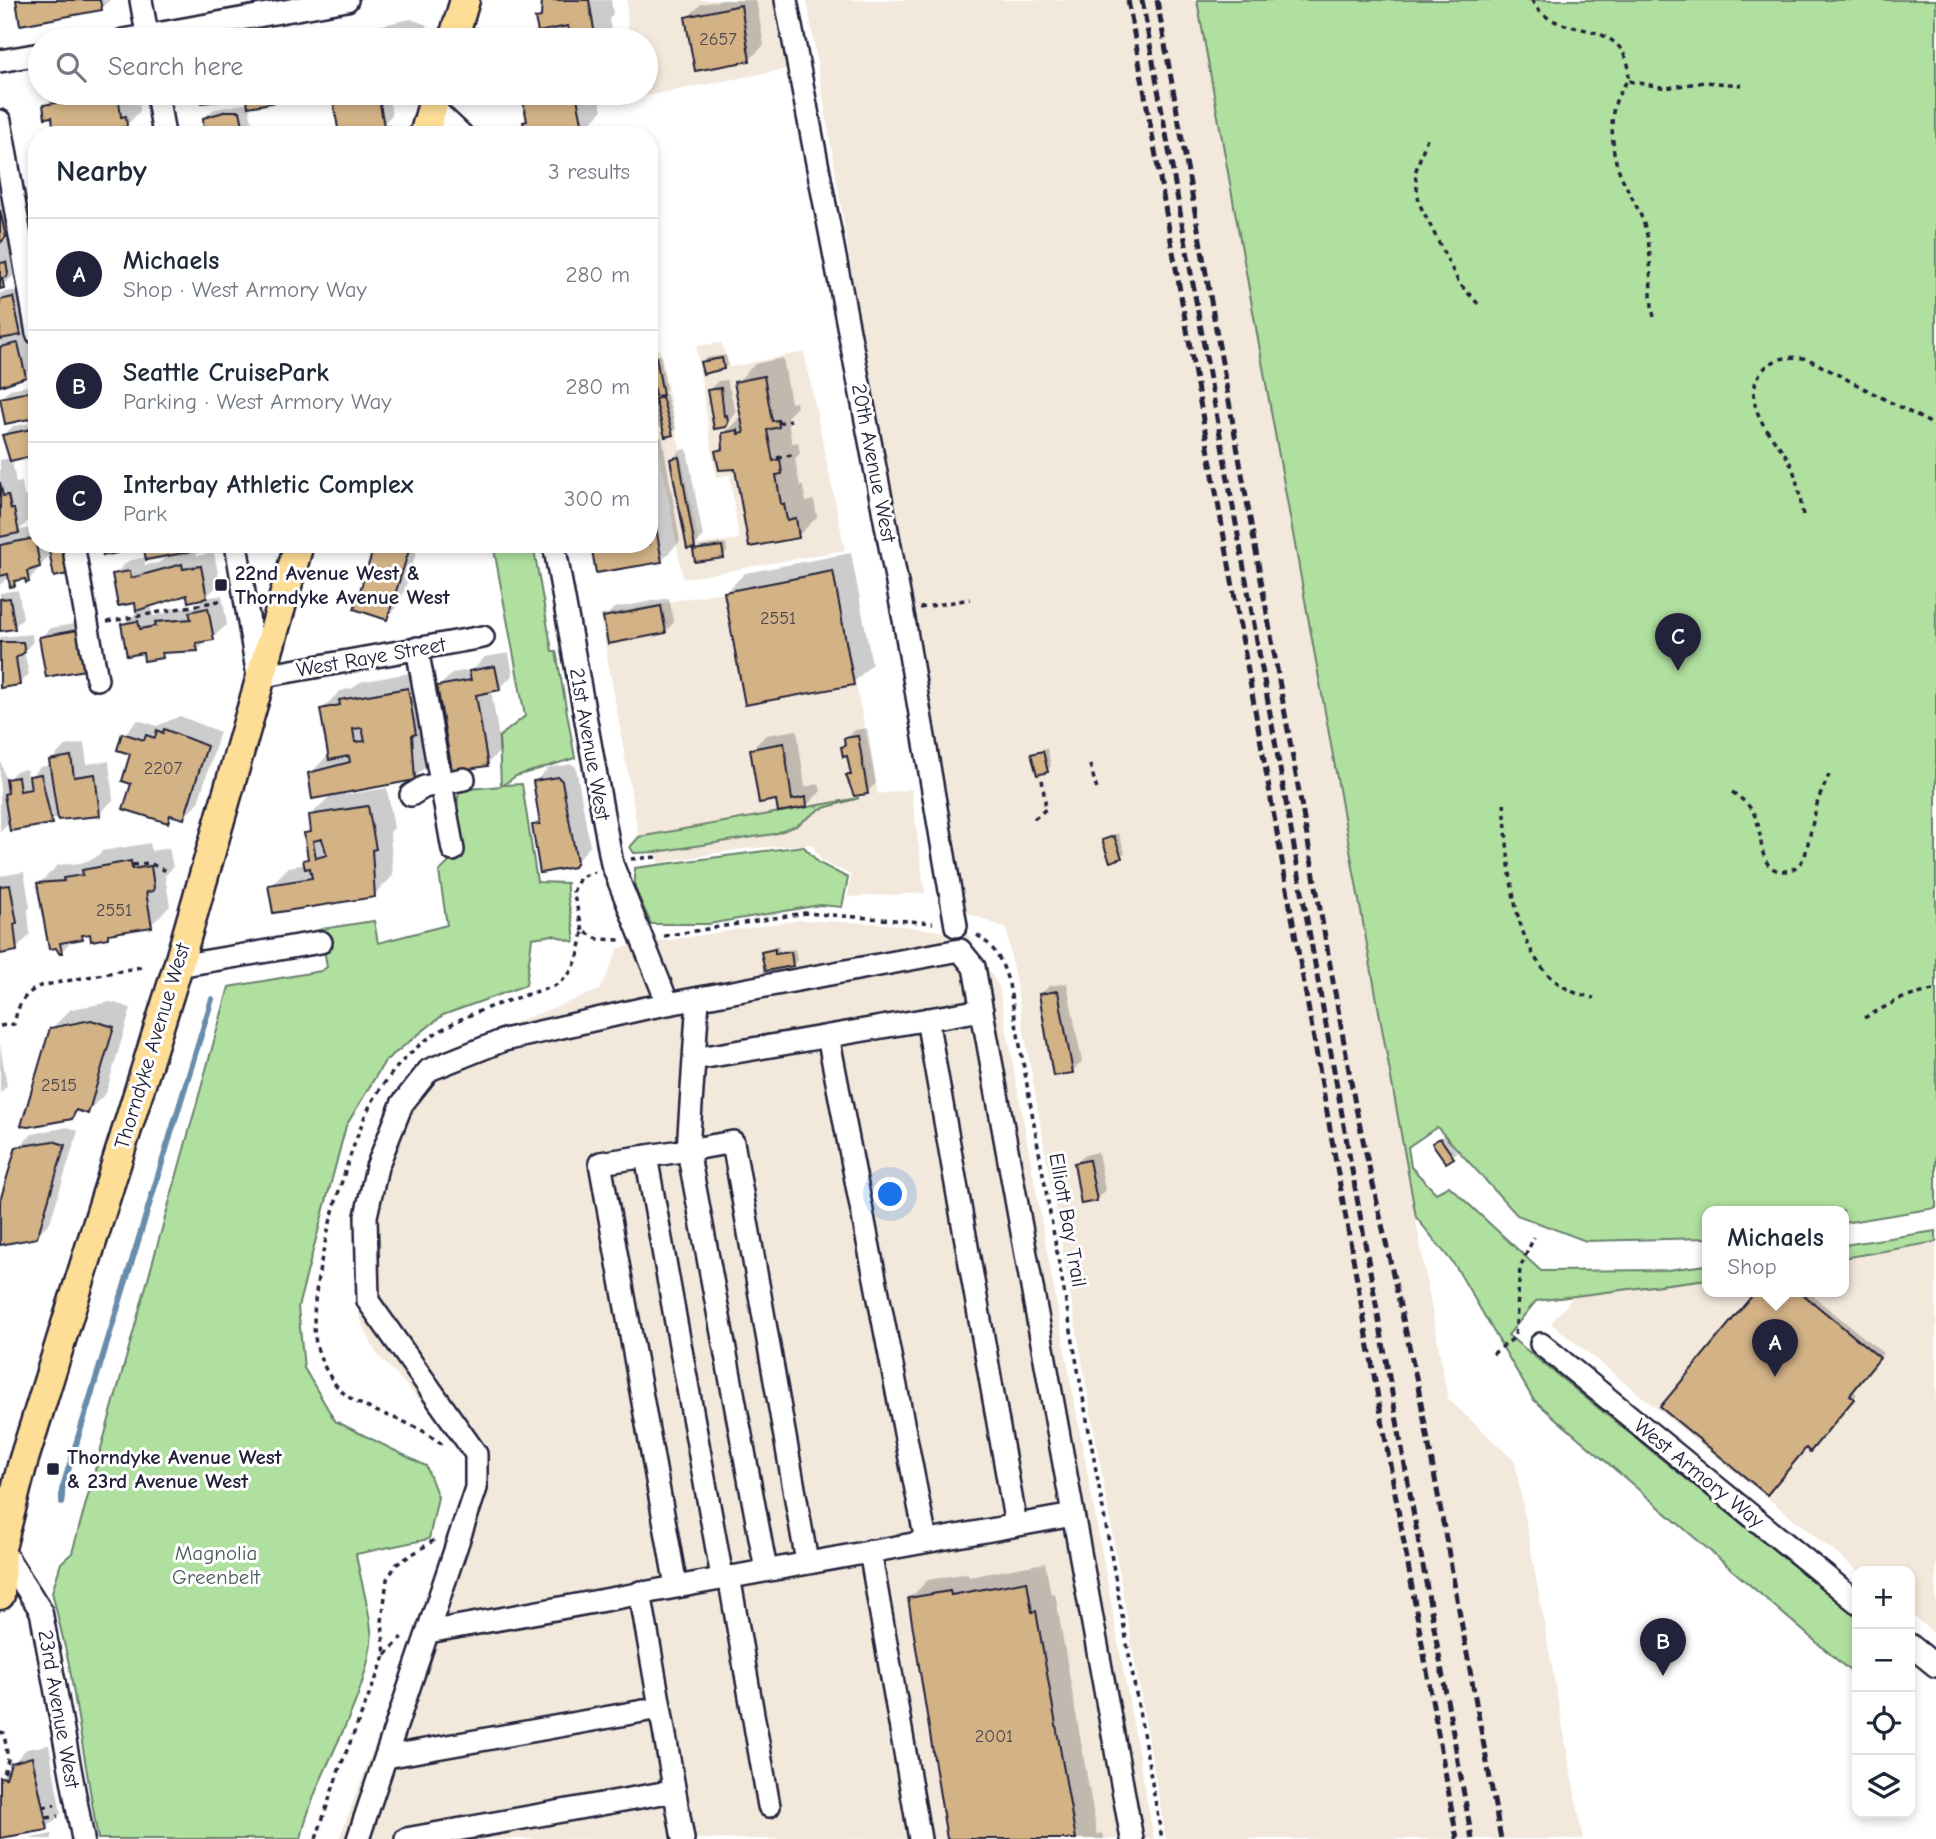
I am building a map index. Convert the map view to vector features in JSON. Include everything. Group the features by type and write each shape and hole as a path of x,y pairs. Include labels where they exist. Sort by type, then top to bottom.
{"main road":[{"path":"457,28 465,0"},
{"path":"427,126 433,105"},
{"name":"Thorndyke Avenue West","path":"0,1595 1,1549 23,1462 178,967 258,677 296,553"}],"street":[{"path":"141,0 145,28"},
{"path":"192,28 299,4 347,0"},
{"name":"20th Avenue West","path":"786,0 903,612 956,926"},
{"path":"0,61 28,56"},
{"path":"159,105 162,126"},
{"path":"438,105 455,126"},
{"path":"0,121 28,281"},
{"path":"76,553 97,679"},
{"path":"237,553 258,677"},
{"name":"21st Avenue West","path":"556,553 612,864 650,938 668,1004"},
{"name":"West Raye Street","path":"258,677 483,637"},
{"path":"417,649 453,850"},
{"path":"411,795 424,787 464,779"},
{"path":"178,967 321,942"},
{"path":"358,1839 476,1488 475,1454 368,1301 366,1216 377,1167 402,1104 429,1070 504,1040 668,1004 960,950 974,967 1132,1839"},
{"path":"698,999 688,1150 766,1570"},
{"path":"694,1059 982,1010"},
{"path":"927,1019 1016,1525"},
{"path":"828,1036 926,1541"},
{"path":"676,1586 600,1163 733,1142 807,1562"},
{"path":"646,1156 769,1806"},
{"name":"West Armory Way","path":"1541,1344 1852,1598"},
{"path":"428,1632 1073,1515"},
{"name":"23rd Avenue West","path":"1,1549 41,1611 83,1839"},
{"path":"870,1551 920,1839"},
{"path":"640,1592 682,1839"},
{"path":"1915,1649 1936,1666"},
{"path":"386,1757 660,1708"},
{"path":"406,1839 674,1791"}],"path":[{"path":"1532,0 1545,16 1599,33 1615,43 1625,56 1629,81 1618,96 1613,111 1614,155 1618,172 1647,235 1649,285 1655,321"},
{"path":"1629,81 1666,88 1704,82 1742,85"},
{"path":"1427,138 1415,173 1419,203 1459,283 1479,305"},
{"path":"1803,515 1791,464 1757,411 1757,382 1761,371 1770,362 1788,356 1808,359 1936,426"},
{"path":"778,423 791,420"},
{"path":"777,458 796,454"},
{"path":"903,612 970,599"},
{"path":"88,625 222,600"},
{"path":"1090,765 1097,790"},
{"path":"1732,792 1749,805 1756,817 1766,862 1776,870 1790,870 1805,856 1818,800 1829,775"},
{"path":"1034,819 1046,809 1042,779"},
{"path":"1504,803 1512,877 1530,953 1561,987 1594,998"},
{"path":"626,849 627,859 657,858"},
{"path":"132,865 149,863 169,872"},
{"path":"583,931 573,892 580,877 598,871"},
{"name":"Elliott Bay Trail","path":"650,938 813,913 956,926 990,943 1001,957 1009,984 1162,1839"},
{"path":"0,1026 13,1024 18,1005 29,992 40,986 141,967"},
{"path":"1864,1018 1900,999 1936,989"},
{"path":"1493,1354 1517,1337 1520,1268 1534,1237"},
{"path":"0,1732 4,1733 8,1760 4,1774 0,1773"},
{"path":"0,1748 6,1747"},
{"path":"43,1807 58,1804"},
{"path":"47,1818 60,1816"}],"shaded area":[{"path":"627,0 776,0 787,69 658,93 658,28 628,28"},
{"path":"807,0 1197,0 1448,1399 1515,1461 1583,1839 1166,1839 1006,928 957,909"},
{"path":"721,343 730,367 804,352 845,550 683,579 658,442 658,349 699,545 739,539 730,475 716,477 696,346"},
{"path":"833,571 878,794 911,789 925,893 848,897 851,875 822,861 811,844 740,849 658,863 656,852 774,834 796,826 820,809 864,797 639,837 600,615"},
{"path":"800,920 889,924 968,935 999,987 1154,1839 339,1839 406,1664 426,1597 457,1527 466,1466 458,1441 376,1353 360,1319 356,1288 358,1204 380,1123 390,1101 412,1074 453,1046 600,990 619,948"},
{"path":"1936,1242 1936,1635 1915,1617 1915,1566 1852,1566 1551,1323 1574,1296 1702,1280 1702,1297 1849,1297 1849,1257"}],"green space":[{"path":"1197,0 1936,0 1936,1208 1849,1222 1849,1206 1702,1206 1702,1238 1586,1241 1517,1215 1437,1127 1408,1147 1411,1167 1436,1193 1449,1186 1541,1271 1667,1270 1702,1266 1702,1280 1536,1301 1508,1335 1852,1613 1852,1673 1533,1399 1456,1267 1416,1217"},
{"name":"Magnolia Greenbelt","path":"495,553 535,553 552,651 556,651 575,758 516,776 503,785 522,784 537,882 567,883 574,942 553,935 532,938 526,985 443,1015 385,1061 346,1126 298,1307 304,1368 335,1421 426,1466 438,1497 429,1539 356,1554 371,1635 366,1669 349,1718 317,1790 301,1839 98,1839 69,1664 52,1592 61,1563 72,1553 229,987 321,971 327,967 321,929 374,921 378,943 447,925 439,872 460,851 456,817 459,790 501,786 499,737 525,716"},
{"path":"859,798 820,809 796,826 774,834 656,852 634,853 630,847 639,837"},
{"path":"803,846 819,863 848,878 842,907 820,905 708,924 651,924 635,888 635,868"},
{"path":"1936,1231 1936,1242 1849,1257 1849,1244"}],"building":[{"path":"16,0 100,0 102,10 20,25"},
{"path":"542,0 589,0 594,28 537,28 535,18 541,17"},
{"path":"741,5 750,61 695,71 685,17"},
{"path":"43,105 120,105 121,117 126,116 127,126 53,126 52,117 45,118"},
{"path":"334,105 380,105 384,126 338,126"},
{"path":"524,105 578,105 583,126 524,126 523,122 527,121"},
{"path":"227,111 240,111 243,126 203,126 203,118"},
{"path":"0,210 6,237 0,243"},
{"path":"6,262 8,273 7,277 2,278 4,288 0,289 0,263"},
{"path":"13,297 21,335 0,339 0,300"},
{"path":"18,343 26,377 0,386 0,347"},
{"path":"722,358 724,369 703,374 700,362"},
{"path":"658,368 663,395 658,396"},
{"path":"764,376 772,421 778,420 779,427 767,430 773,461 780,459 782,474 776,475 781,504 784,504 787,520 796,518 799,538 749,547 735,469 719,470 715,451 723,449 722,433 738,430 738,434 744,433 734,382"},
{"path":"721,388 724,416 727,415 728,423 726,427 714,429 707,390"},
{"path":"28,392 28,419 5,424 0,398"},
{"path":"662,397 673,435 665,437 658,410 658,398"},
{"path":"28,430 28,457 10,461 2,435"},
{"path":"679,457 695,548 687,549 670,459"},
{"path":"0,482 3,496 8,495 11,509 14,509 19,533 0,537"},
{"path":"28,539 28,553 38,553 40,567 27,571 29,582 26,583 25,579 14,581 15,586 10,587 8,574 0,576 0,545"},
{"path":"658,539 662,562 596,573 593,553 658,553"},
{"path":"722,546 724,558 695,562 693,550"},
{"path":"50,553 69,553 72,573 54,577"},
{"path":"145,553 184,553 146,560"},
{"path":"372,553 408,553 387,620 354,609"},
{"path":"182,564 183,569 201,566 207,598 188,602 187,595 136,611 135,603 118,606 112,574 130,571 131,578"},
{"path":"833,571 854,685 745,705 724,592"},
{"path":"10,598 15,629 0,631 0,599"},
{"path":"661,606 666,633 608,644 603,617"},
{"path":"208,608 214,640 196,643 198,651 162,653 163,658 144,661 143,653 127,656 121,624 138,621 140,629 156,626 155,622 191,619 189,612"},
{"path":"78,630 85,670 46,677 39,637"},
{"path":"0,642 23,642 25,652 16,658 20,685 0,688"},
{"path":"495,666 500,690 476,695 488,766 461,770 453,776 437,686 471,680 469,671"},
{"path":"408,688 416,734 412,735 415,780 312,799 308,773 350,762 349,756 329,760 320,709 340,705 339,700","holes":["362,728 365,741 355,742 353,729"]},
{"path":"164,729 207,746 184,819 170,815 168,823 123,809 131,784 122,781 130,754 117,750 122,733 144,740 146,735 155,738 157,730 163,733"},
{"path":"858,736 868,794 854,796 846,775 851,775 847,756 843,757 841,747 845,746 844,738"},
{"path":"784,743 792,800 806,797 807,807 778,812 776,800 759,803 750,749"},
{"path":"1043,751 1048,772 1037,775 1031,754"},
{"path":"71,756 74,777 95,774 100,816 58,820 49,760"},
{"path":"41,774 52,824 10,831 4,794 8,793 6,779 18,777 20,791 31,789 29,776"},
{"path":"558,777 562,781 577,862 574,867 540,873 532,825 540,824 533,781"},
{"path":"368,806 376,849 372,850 375,897 273,913 268,885 312,878 310,868 305,869 303,860 308,859 304,833 311,832 309,815","holes":["322,839 327,855 316,858 313,841"]},
{"path":"1114,836 1122,858 1110,862 1102,840"},
{"path":"131,861 132,869 151,866 154,887 153,891 146,892 152,927 108,934 108,938 91,941 90,934 82,935 83,939 60,943 62,953 56,948 49,949 37,883 64,881 63,878 83,875 82,870"},
{"path":"10,885 17,923 14,924 17,951 0,954 0,886"},
{"path":"775,949 775,954 791,952 793,966 765,971 761,952"},
{"path":"1058,991 1073,1073 1053,1076 1039,994"},
{"path":"91,1020 114,1027 88,1114 76,1110 72,1119 21,1126 50,1028"},
{"path":"1440,1138 1454,1158 1446,1163 1432,1143"},
{"path":"53,1141 65,1145 37,1238 0,1245 0,1201 16,1147"},
{"path":"1089,1160 1097,1201 1081,1204 1074,1163"},
{"path":"1751,1297 1806,1297 1880,1358 1850,1395 1854,1399 1810,1452 1806,1448 1767,1495 1660,1407"},
{"path":"1027,1581 1032,1612 1036,1611 1076,1839 947,1839 908,1598 950,1591 951,1595"},
{"path":"32,1757 48,1830 0,1838 0,1777 6,1778 11,1763"}],"waterway":[{"path":"62,1503 62,1490 212,999"}],"railway":[{"path":"1128,0 1457,1839"},
{"path":"1142,0 1472,1839"},
{"path":"1157,0 1355,1104 1418,1386 1501,1839"}],"place":[{"name":"22nd Avenue West & Thorndyke Avenue West","path":"221,585"},
{"name":"Interbay Athletic Complex","path":"1678,671"},
{"name":"Michaels","path":"1775,1377"},
{"name":"Thorndyke Avenue West & 23rd Avenue West","path":"53,1469"},
{"name":"Seattle CruisePark","path":"1663,1676"}]}
